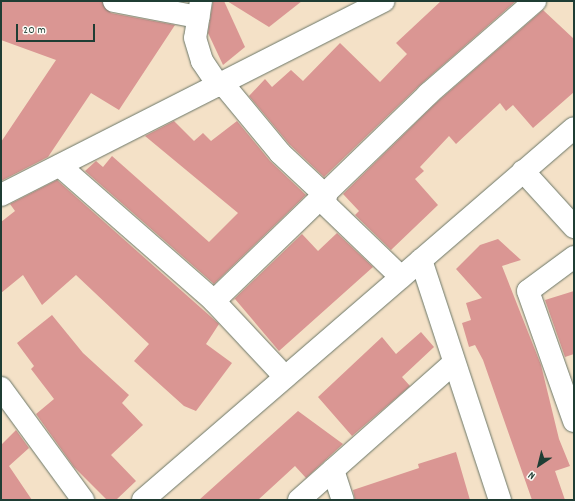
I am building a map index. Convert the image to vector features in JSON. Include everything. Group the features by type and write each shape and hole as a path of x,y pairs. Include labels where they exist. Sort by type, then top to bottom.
{"street":[{"path":"114,1 200,9 195,38 202,60 280,154 401,277"},
{"path":"1,195 384,1"},
{"path":"214,301 323,198 428,94 535,1"},
{"path":"143,500 574,128"},
{"path":"60,166 214,301 285,378"},
{"path":"523,171 574,227"},
{"path":"574,257 528,291 574,421"},
{"path":"421,260 500,500"},
{"path":"299,500 454,363"},
{"path":"1,388 83,500"},
{"path":"332,470 343,500"}],"building":[{"path":"1,1 102,1 111,13 175,25 119,110 91,93 48,157 1,181 1,142 56,60 1,40"},
{"path":"213,1 224,1 245,47 223,65 208,33"},
{"path":"227,1 302,1 269,27"},
{"path":"441,1 516,1 420,85 324,177 289,144 249,96 265,79 272,87 291,70 303,81 340,43 380,82 407,54 396,43"},
{"path":"543,10 574,39 574,92 533,128 513,105 506,111 500,103 456,144 449,136 420,167 424,171 415,179 438,205 391,250 355,215 359,211 343,194 436,103"},
{"path":"174,121 194,141 203,133 211,141 237,121 270,161 306,195 214,284 85,171 96,161 103,167 112,156 209,242 238,213 145,136"},
{"path":"57,180 219,324 206,344 232,363 196,411 184,406 134,361 149,344 76,275 42,305 23,275 1,293 1,222 15,211 10,204"},
{"path":"337,233 373,267 279,351 235,299 232,301 302,234 318,251"},
{"path":"498,239 521,260 502,266 541,365 559,439 570,466 555,471 565,500 532,500 483,360 475,345 469,347 462,323 471,320 466,303 482,298 456,269 480,245"},
{"path":"574,291 574,354 565,357 545,300"},
{"path":"52,315 83,353 129,395 122,403 143,425 111,455 136,481 116,500 107,500 74,467 36,414 54,399 31,369 34,366 17,343"},
{"path":"421,332 434,347 402,377 410,386 352,436 318,397 382,337 396,354"},
{"path":"298,411 343,444 306,478 295,466 258,500 199,500"},
{"path":"16,430 29,448 9,466 32,500 1,500 1,445"},
{"path":"456,452 470,500 355,500 353,490 419,468 418,464"}]}
